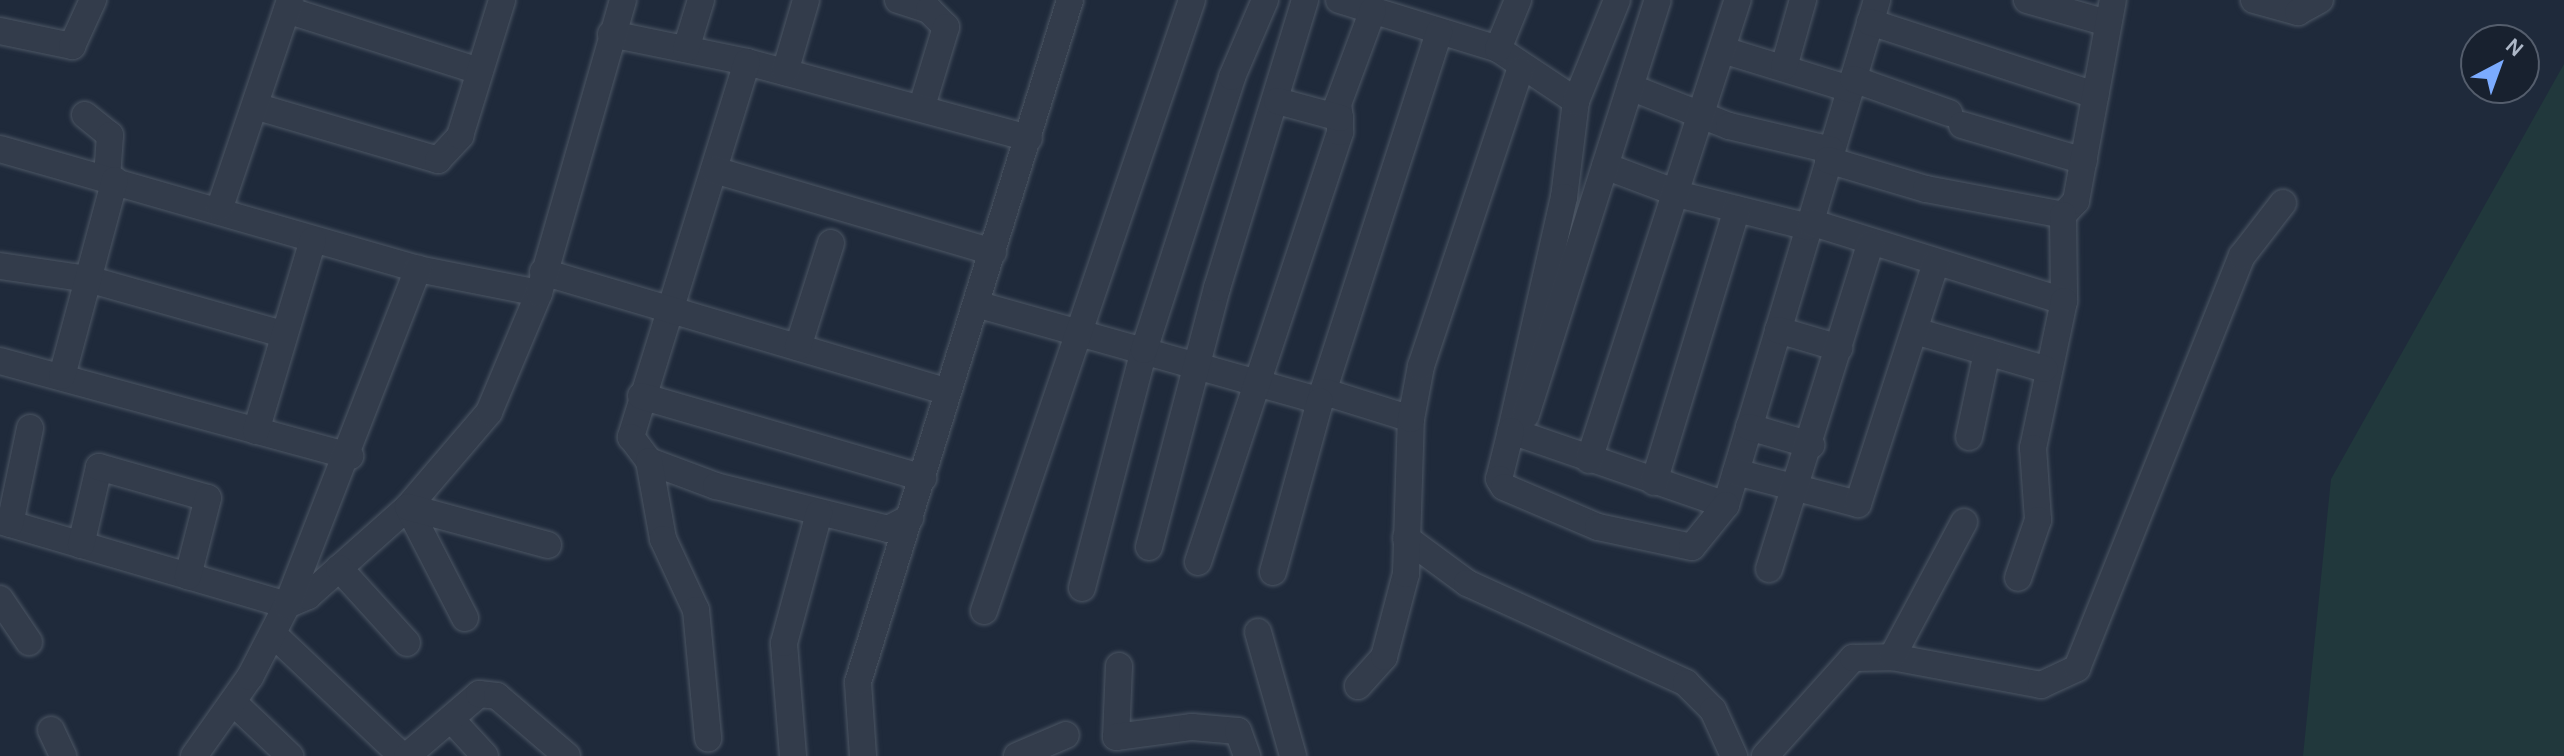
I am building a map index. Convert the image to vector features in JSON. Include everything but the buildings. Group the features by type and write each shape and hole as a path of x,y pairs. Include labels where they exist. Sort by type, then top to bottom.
{"street":[{"path":"0,31 72,46 93,0"},
{"path":"258,107 438,160 460,136 502,0"},
{"path":"287,605 339,568 408,507 489,412 541,282 623,0"},
{"path":"686,49 701,0"},
{"path":"785,72 806,0"},
{"path":"898,0 929,10 946,27 922,106"},
{"path":"863,756 858,682 1070,0"},
{"path":"984,611 1192,0"},
{"path":"1082,588 1144,350 1232,77 1265,0"},
{"path":"1149,547 1201,367 1217,288 1277,101 1305,0"},
{"path":"1339,0 1373,10 1405,9 1439,32 1498,49 1520,70 1576,101 1629,90 1702,117 1830,155 1926,189 2063,215"},
{"path":"1498,49 1518,0"},
{"path":"1515,434 1564,197 1576,101 1617,0"},
{"path":"1658,0 1499,479 1504,487 1598,527 1692,547 1726,505 1873,11 2095,95"},
{"path":"1589,460 1738,0"},
{"path":"1784,67 1803,0"},
{"path":"2018,578 2038,520 2033,448 2045,369 2064,301 2063,215 2076,201 2110,11 2027,0"},
{"path":"2254,0 2284,4 2298,12 2320,0"},
{"path":"220,207 258,107 288,5 479,71"},
{"path":"1198,562 1340,118 1338,104 1373,10"},
{"path":"1273,572 1322,397 1439,32"},
{"path":"611,34 747,62 922,106 1029,138"},
{"path":"1723,50 1851,84 2084,161"},
{"path":"708,738 696,610 663,539 649,461 631,437 641,396 747,62"},
{"path":"1358,686 1384,657 1406,574 1411,419 1439,307 1520,70"},
{"path":"1277,101 1340,118"},
{"path":"62,376 111,179 110,135 85,115"},
{"path":"0,149 220,207 313,240 418,269 541,282 669,311 947,392"},
{"path":"1605,166 1674,192 1809,225 2064,301"},
{"path":"714,170 993,252"},
{"path":"1765,756 1853,658 1892,657 2041,685 2077,668 2242,256 2283,203"},
{"path":"1654,482 1737,209"},
{"path":"256,431 313,240"},
{"path":"798,347 831,243"},
{"path":"1769,569 1797,491 1870,244"},
{"path":"1736,472 1797,491 1858,504 1936,263"},
{"path":"0,266 88,279 283,334"},
{"path":"194,756 233,702 287,605 350,456 418,269"},
{"path":"976,304 1255,384 1411,419"},
{"path":"1778,330 1839,348"},
{"path":"1915,331 2045,369"},
{"path":"1969,437 1987,352"},
{"path":"0,361 350,456"},
{"path":"641,396 923,478"},
{"path":"1749,427 1811,445"},
{"path":"30,428 5,523 287,605"},
{"path":"1515,434 1726,505"},
{"path":"649,461 819,513 888,529 910,518"},
{"path":"81,545 99,467 208,498 188,576"},
{"path":"408,507 548,545"},
{"path":"408,507 465,618"},
{"path":"793,756 784,643 819,513"},
{"path":"1892,657 1964,522"},
{"path":"1406,538 1467,583 1686,683 1713,710 1734,756"},
{"path":"339,568 407,643"},
{"path":"0,599 29,642"},
{"path":"1258,632 1293,756"},
{"path":"273,634 404,756 479,694 497,696 567,756"},
{"path":"1119,666 1116,737 1192,727 1238,731 1247,756"},
{"path":"233,702 290,756"},
{"path":"451,719 485,756"},
{"path":"51,730 63,756"},
{"path":"1017,756 1066,735"}],"green space":[{"path":"2564,64 2564,756 2303,756 2331,479"}]}
